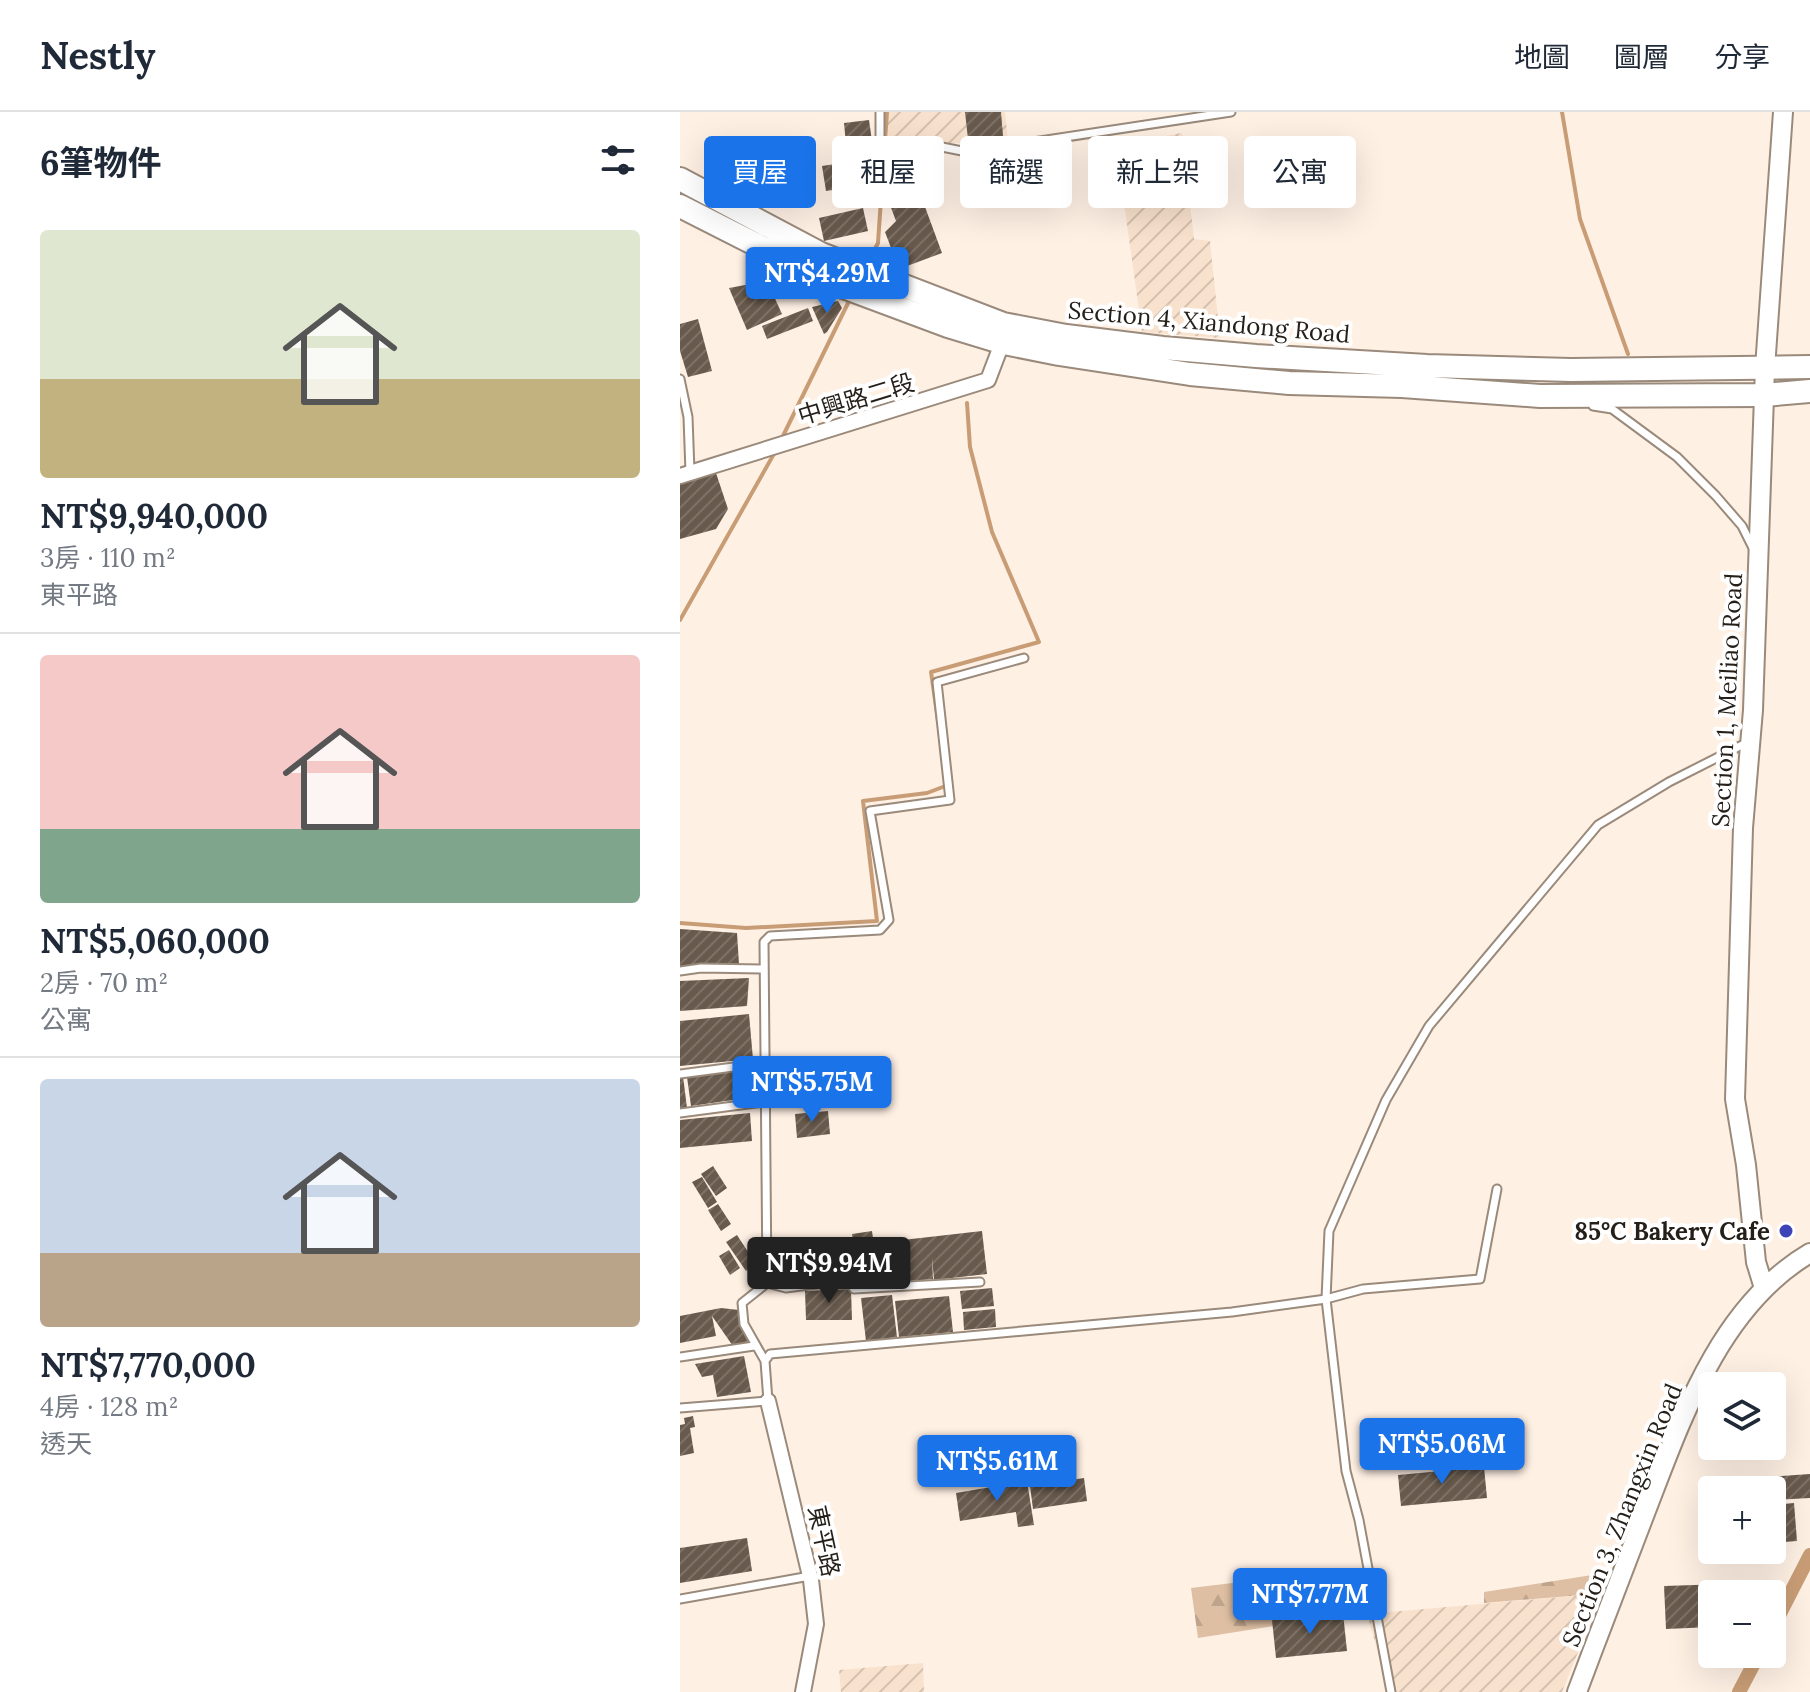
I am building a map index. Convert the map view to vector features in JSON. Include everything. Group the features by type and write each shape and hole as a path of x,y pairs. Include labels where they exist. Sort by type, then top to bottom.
{"main road":[{"name":"Section 4, Xiandong Road","path":"680,179 821,254 1059,354 1190,374 1289,383 1402,386 1540,396 1764,395 1810,391"},
{"name":"Section 4, Xiandong Road","path":"680,206 830,282 948,326 1163,348 1365,363 1571,370 1810,367"}],"street":[{"name":"Section 1, Meiliao Road","path":"1764,1288 1756,1262 1746,1165 1735,1099 1743,828 1759,576 1765,368 1783,112"},
{"name":"中興路二段","path":"685,474 988,380 1004,333"},
{"name":"Section 3, Zhangxin Road","path":"1577,1692 1677,1431 1724,1339 1764,1288 1785,1268 1810,1253"},
{"name":"東平路","path":"768,1401 810,1576 816,1624 803,1692"}],"lane":[{"path":"880,112 880,143 922,143 967,152 1231,112"},
{"path":"680,379 688,417 685,474"},
{"path":"1540,396 1612,409 1677,457 1742,526 1753,549 1759,576"},
{"path":"767,1283 764,942 770,936 880,930 886,926 889,920 870,811 950,800 937,682 1024,658"},
{"path":"1391,1692 1359,1520 1346,1471 1326,1299 1329,1231 1386,1100 1429,1026 1598,825 1669,782 1749,742"},
{"path":"680,971 701,968 762,969"},
{"path":"680,1074 764,1063"},
{"path":"680,1113 764,1102"},
{"path":"765,1361 770,1354 1232,1312 1326,1299 1363,1289 1480,1279 1497,1189"},
{"path":"767,1283 786,1288 847,1280 854,1289 980,1282"},
{"path":"680,1408 768,1401 765,1361 744,1324 742,1303 767,1283"},
{"path":"680,1357 754,1346"},
{"path":"680,1599 810,1576"}],"shaded area":[{"path":"886,112 1005,112 1007,136 960,136 960,143 944,143 944,136 888,136"},
{"path":"1125,208 1190,208 1194,239 1210,241 1220,338 1142,332"},
{"path":"1583,1595 1585,1613 1591,1620 1562,1692 1389,1692 1367,1614"},
{"path":"923,1663 924,1692 841,1692 839,1670"}],"green space":[{"path":"1350,1569 1356,1613 1198,1638 1191,1588"},
{"path":"1592,1575 1601,1587 1591,1620 1585,1614 1582,1595 1484,1603 1484,1592"}],"building":[{"path":"965,112 1001,112 1003,136 968,136"},
{"path":"869,120 871,136 845,136 844,123"},
{"path":"832,165 832,190 826,191 822,166"},
{"path":"863,208 868,231 824,241 819,218"},
{"path":"891,208 925,208 942,253 899,269 885,232 896,221"},
{"path":"767,281 782,314 747,330 729,288"},
{"path":"838,301 842,308 824,334 812,307"},
{"path":"808,308 813,321 767,339 762,326"},
{"path":"698,319 712,371 688,377 680,351 680,324"},
{"path":"716,473 728,509 716,529 680,539 680,483"},
{"path":"680,929 737,933 739,964 705,963 680,967"},
{"path":"749,978 747,1006 680,1011 680,981"},
{"path":"749,1014 753,1059 680,1066 680,1021"},
{"path":"743,1069 747,1098 691,1106 687,1077"},
{"path":"680,1076 683,1076 687,1108 680,1109"},
{"path":"828,1111 830,1134 797,1138 795,1114"},
{"path":"750,1113 752,1141 680,1148 680,1120"},
{"path":"713,1166 727,1188 716,1196 701,1174"},
{"path":"702,1177 717,1202 708,1208 692,1182"},
{"path":"718,1204 731,1224 721,1231 708,1210"},
{"path":"872,1231 879,1281 858,1284 852,1234"},
{"path":"982,1231 987,1274 934,1280 932,1257 933,1279 888,1283 885,1242"},
{"path":"737,1235 756,1264 746,1271 726,1242"},
{"path":"827,1237 829,1275 807,1277 805,1239"},
{"path":"800,1239 806,1280 780,1284 774,1243"},
{"path":"729,1250 740,1268 730,1275 719,1256"},
{"path":"992,1288 994,1306 962,1309 960,1291"},
{"path":"851,1289 852,1320 806,1320 805,1291"},
{"path":"892,1295 897,1337 866,1341 861,1298"},
{"path":"949,1296 953,1332 899,1337 895,1301"},
{"path":"721,1308 739,1310 753,1344 735,1349 712,1316 716,1336 680,1343 680,1316"},
{"path":"995,1309 996,1327 964,1330 963,1312"},
{"path":"744,1356 751,1392 717,1397 713,1375 702,1377 695,1364"},
{"path":"693,1416 695,1427 690,1428 694,1453 680,1456 680,1425 685,1424 684,1418"},
{"path":"1484,1467 1487,1498 1401,1506 1398,1475"},
{"path":"1810,1474 1810,1498 1786,1499 1786,1476 1781,1476"},
{"path":"1084,1478 1087,1501 1033,1509 1030,1486"},
{"path":"1027,1481 1034,1525 1018,1527 1016,1512 960,1521 956,1493"},
{"path":"1794,1503 1797,1541 1786,1542 1786,1504"},
{"path":"747,1538 752,1571 680,1583 680,1548"},
{"path":"1698,1585 1698,1628 1666,1629 1664,1586"},
{"path":"1343,1613 1347,1651 1276,1658 1272,1620"}],"waterway":[{"path":"867,264 878,243 887,112"},
{"path":"1562,112 1580,219 1628,354"},
{"path":"781,440 851,297"},
{"path":"938,721 931,672 1039,642 992,532 970,447 967,403"},
{"path":"680,620 775,452"},
{"path":"680,923 746,928 877,921 863,801 927,793 948,785"},
{"path":"1786,1602 1810,1555"},
{"path":"1739,1692 1752,1668"}],"place":[{"name":"85°C Bakery Cafe","path":"1786,1231"}]}
